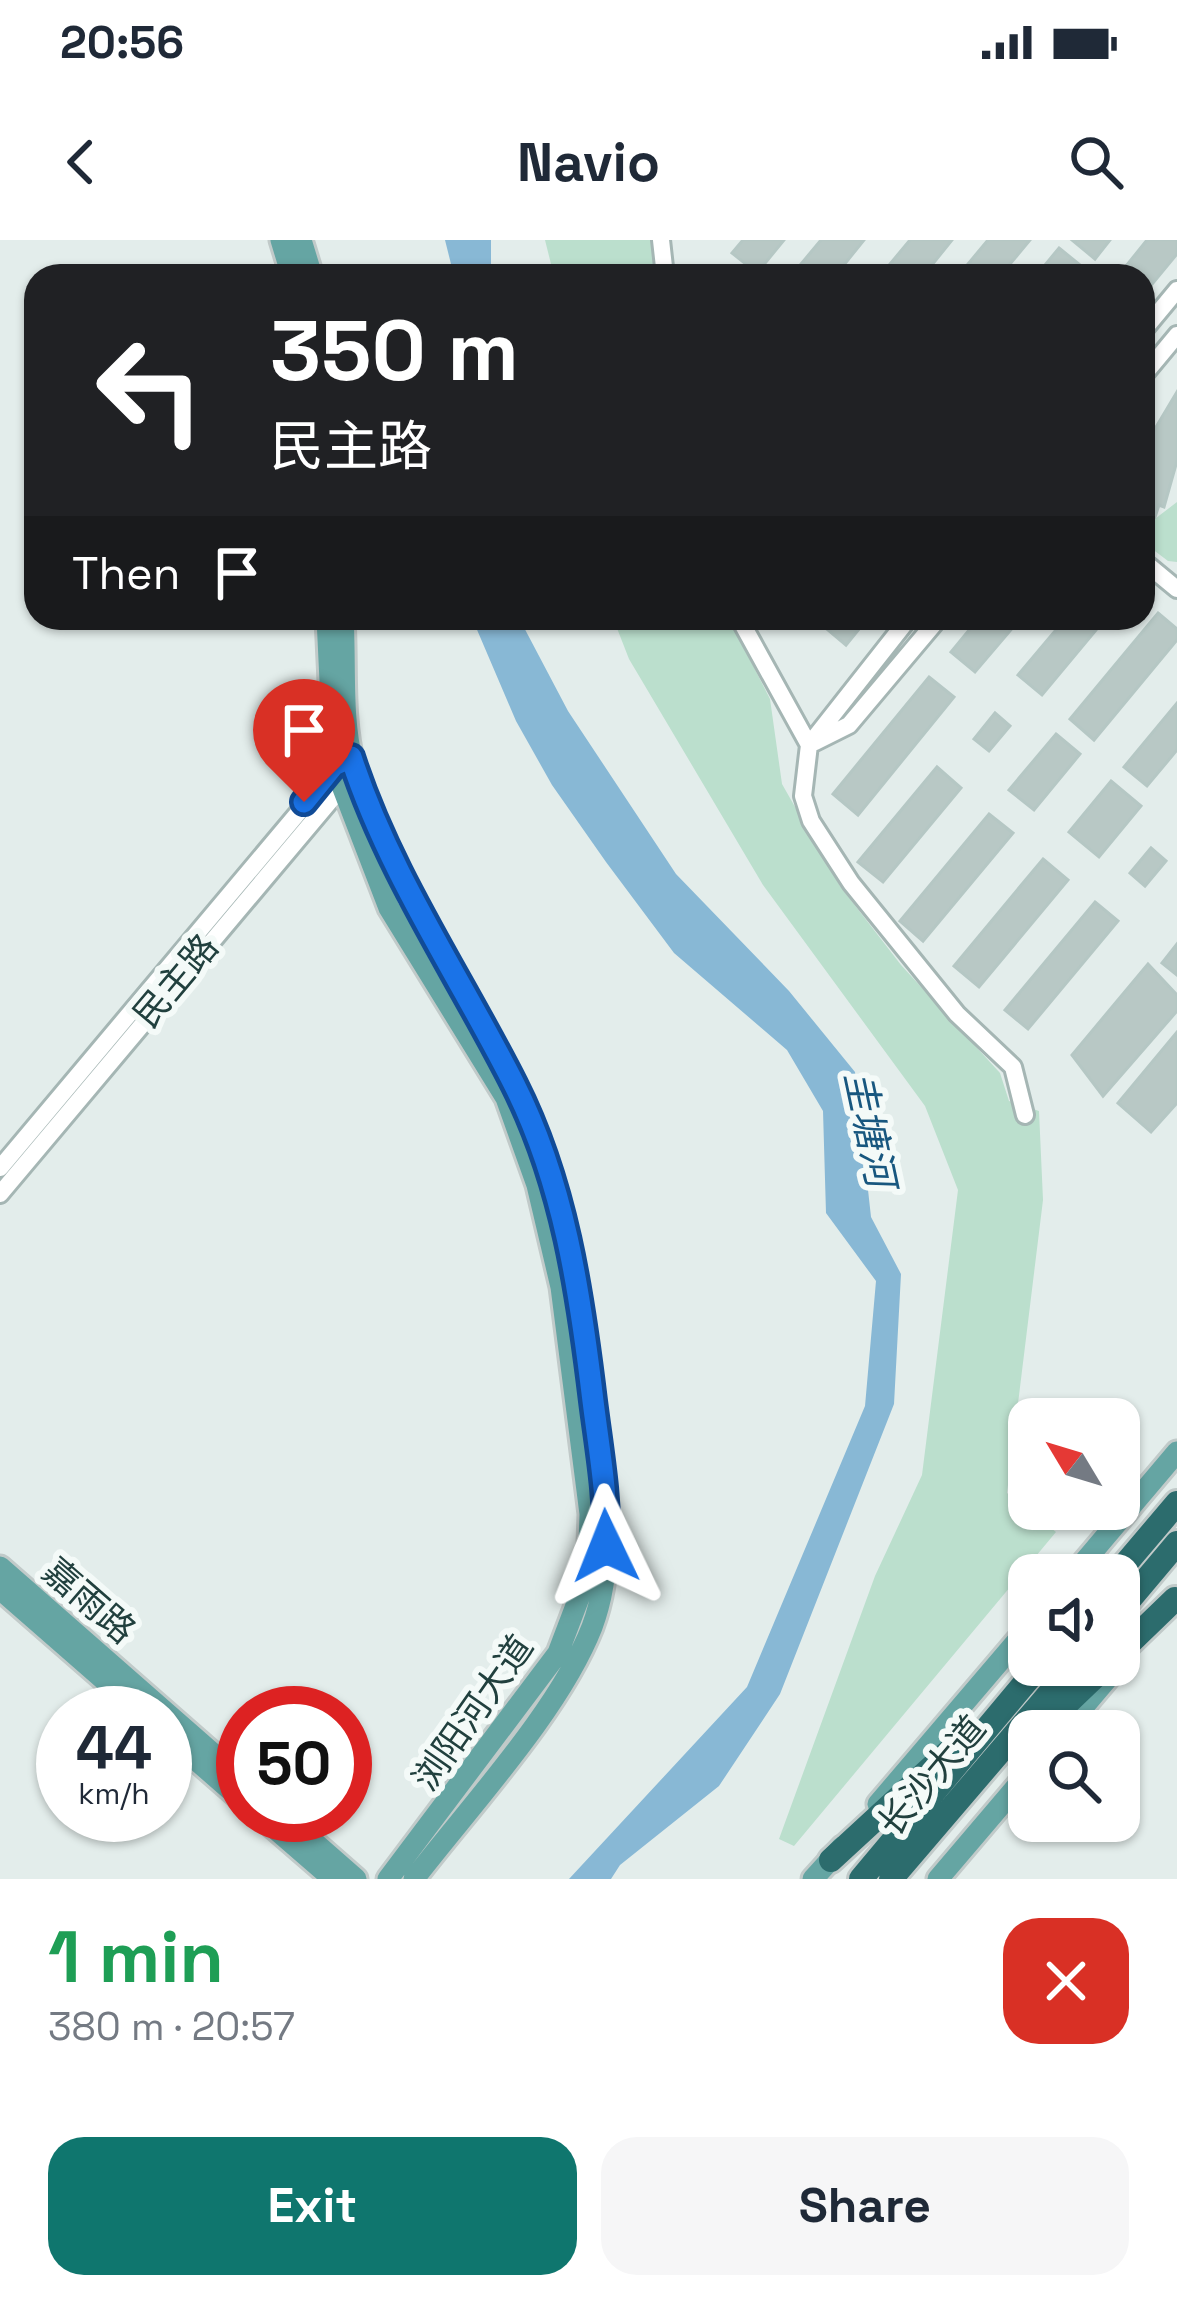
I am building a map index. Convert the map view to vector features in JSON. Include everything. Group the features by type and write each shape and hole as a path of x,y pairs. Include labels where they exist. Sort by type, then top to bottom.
{"highway":[{"path":"1134,1554 1177,1503"},
{"path":"1140,1587 1177,1544"},
{"path":"1140,1633 1176,1598"},
{"path":"822,1869 1019,1686"},
{"name":"长沙大道","path":"861,1879 1023,1686"},
{"name":"长沙大道","path":"895,1879 1056,1686"},
{"path":"1060,1710 1084,1686"},
{"path":"895,1879 1008,1762"}],"main road":[{"name":"浏阳河大道","path":"328,630 346,771 389,908 506,1098 537,1185 561,1287 590,1514 588,1574 558,1653 388,1879"},
{"name":"浏阳河大道","path":"343,630 346,771 515,1086 549,1166 571,1250 607,1515 606,1577 578,1660 414,1879"},
{"path":"1091,1554 1177,1452"},
{"name":"嘉雨路","path":"0,1567 216,1756"},
{"name":"嘉雨路","path":"0,1589 111,1686"},
{"path":"1082,1710 1176,1598"},
{"path":"822,1869 1008,1652"},
{"path":"192,1757 216,1777"},
{"path":"938,1879 1008,1797"},
{"path":"290,1842 333,1879"},
{"path":"314,1842 356,1879"}],"street":[{"path":"1155,317 1177,290"},
{"path":"1155,362 1177,335"},
{"path":"746,630 809,745"},
{"path":"900,630 809,745 803,796 812,821 851,883 957,1014 1013,1067 1025,1115"},
{"path":"809,745 849,725 929,630"},
{"name":"民主路","path":"0,1168 346,771"},
{"name":"民主路","path":"0,1194 346,771"}],"green space":[{"path":"545,240 654,240 657,264 551,264"},
{"path":"1177,502 1177,562 1155,551 1155,519"},
{"path":"618,630 735,630 770,699 782,784 840,886 901,965 1000,1073 1009,1101 1039,1111 1043,1200 1019,1398 1008,1398 1008,1530 1056,1532 1038,1554 1008,1554 1008,1590 794,1846 779,1839 875,1576 922,1475 958,1190 925,1106 763,885 629,659"}],"water":[{"path":"445,240 491,240 491,264 451,264"},
{"path":"477,630 525,630 568,711 676,874 789,991 855,1072 871,1217 901,1274 894,1404 780,1694 719,1786 620,1865 611,1879 569,1879 747,1687 865,1406 876,1281 826,1213 823,1111 787,1050 674,953 552,785 516,721"}],"building":[{"path":"743,240 784,240 764,264 746,264 732,253"},
{"path":"821,240 864,240 845,264 801,264"},
{"path":"910,240 952,240 933,264 890,264"},
{"path":"988,240 1030,240 1010,264 968,264"},
{"path":"1072,240 1110,240 1095,259"},
{"path":"1147,240 1177,240 1177,254 1155,281 1155,264 1128,264"},
{"path":"1059,248 1079,264 1046,264"},
{"path":"1177,392 1177,461 1164,507 1159,505 1155,517 1155,429"},
{"path":"1158,613 1177,629 1177,640 1094,740 1070,719 1144,630 1155,630"},
{"path":"828,630 858,630 846,645"},
{"path":"969,630 1011,630 975,672 951,652"},
{"path":"1056,630 1096,630 1042,695 1018,675"},
{"path":"929,677 954,697 858,815 833,794"},
{"path":"1177,703 1177,750 1147,786 1124,767"},
{"path":"995,713 1010,726 989,751 974,739"},
{"path":"1056,734 1080,754 1034,810 1009,790"},
{"path":"937,767 961,788 883,882 858,862"},
{"path":"1111,781 1141,806 1099,857 1069,832"},
{"path":"989,814 1013,833 923,941 900,921"},
{"path":"1151,848 1166,861 1145,886 1130,873"},
{"path":"1043,859 1068,880 979,987 954,966"},
{"path":"1095,902 1118,921 1028,1029 1005,1010"},
{"path":"1177,944 1177,975 1162,963"},
{"path":"1148,964 1177,995 1177,1011 1103,1096 1072,1055"},
{"path":"1177,1032 1177,1103 1151,1132 1118,1103"}],"route":[{"path":"304,802 334,765 351,757 406,890 515,1086 549,1166 571,1250 586,1340 607,1515 606,1546"}],"water label":[{"name":"圭塘河","path":"870,1129"}]}
